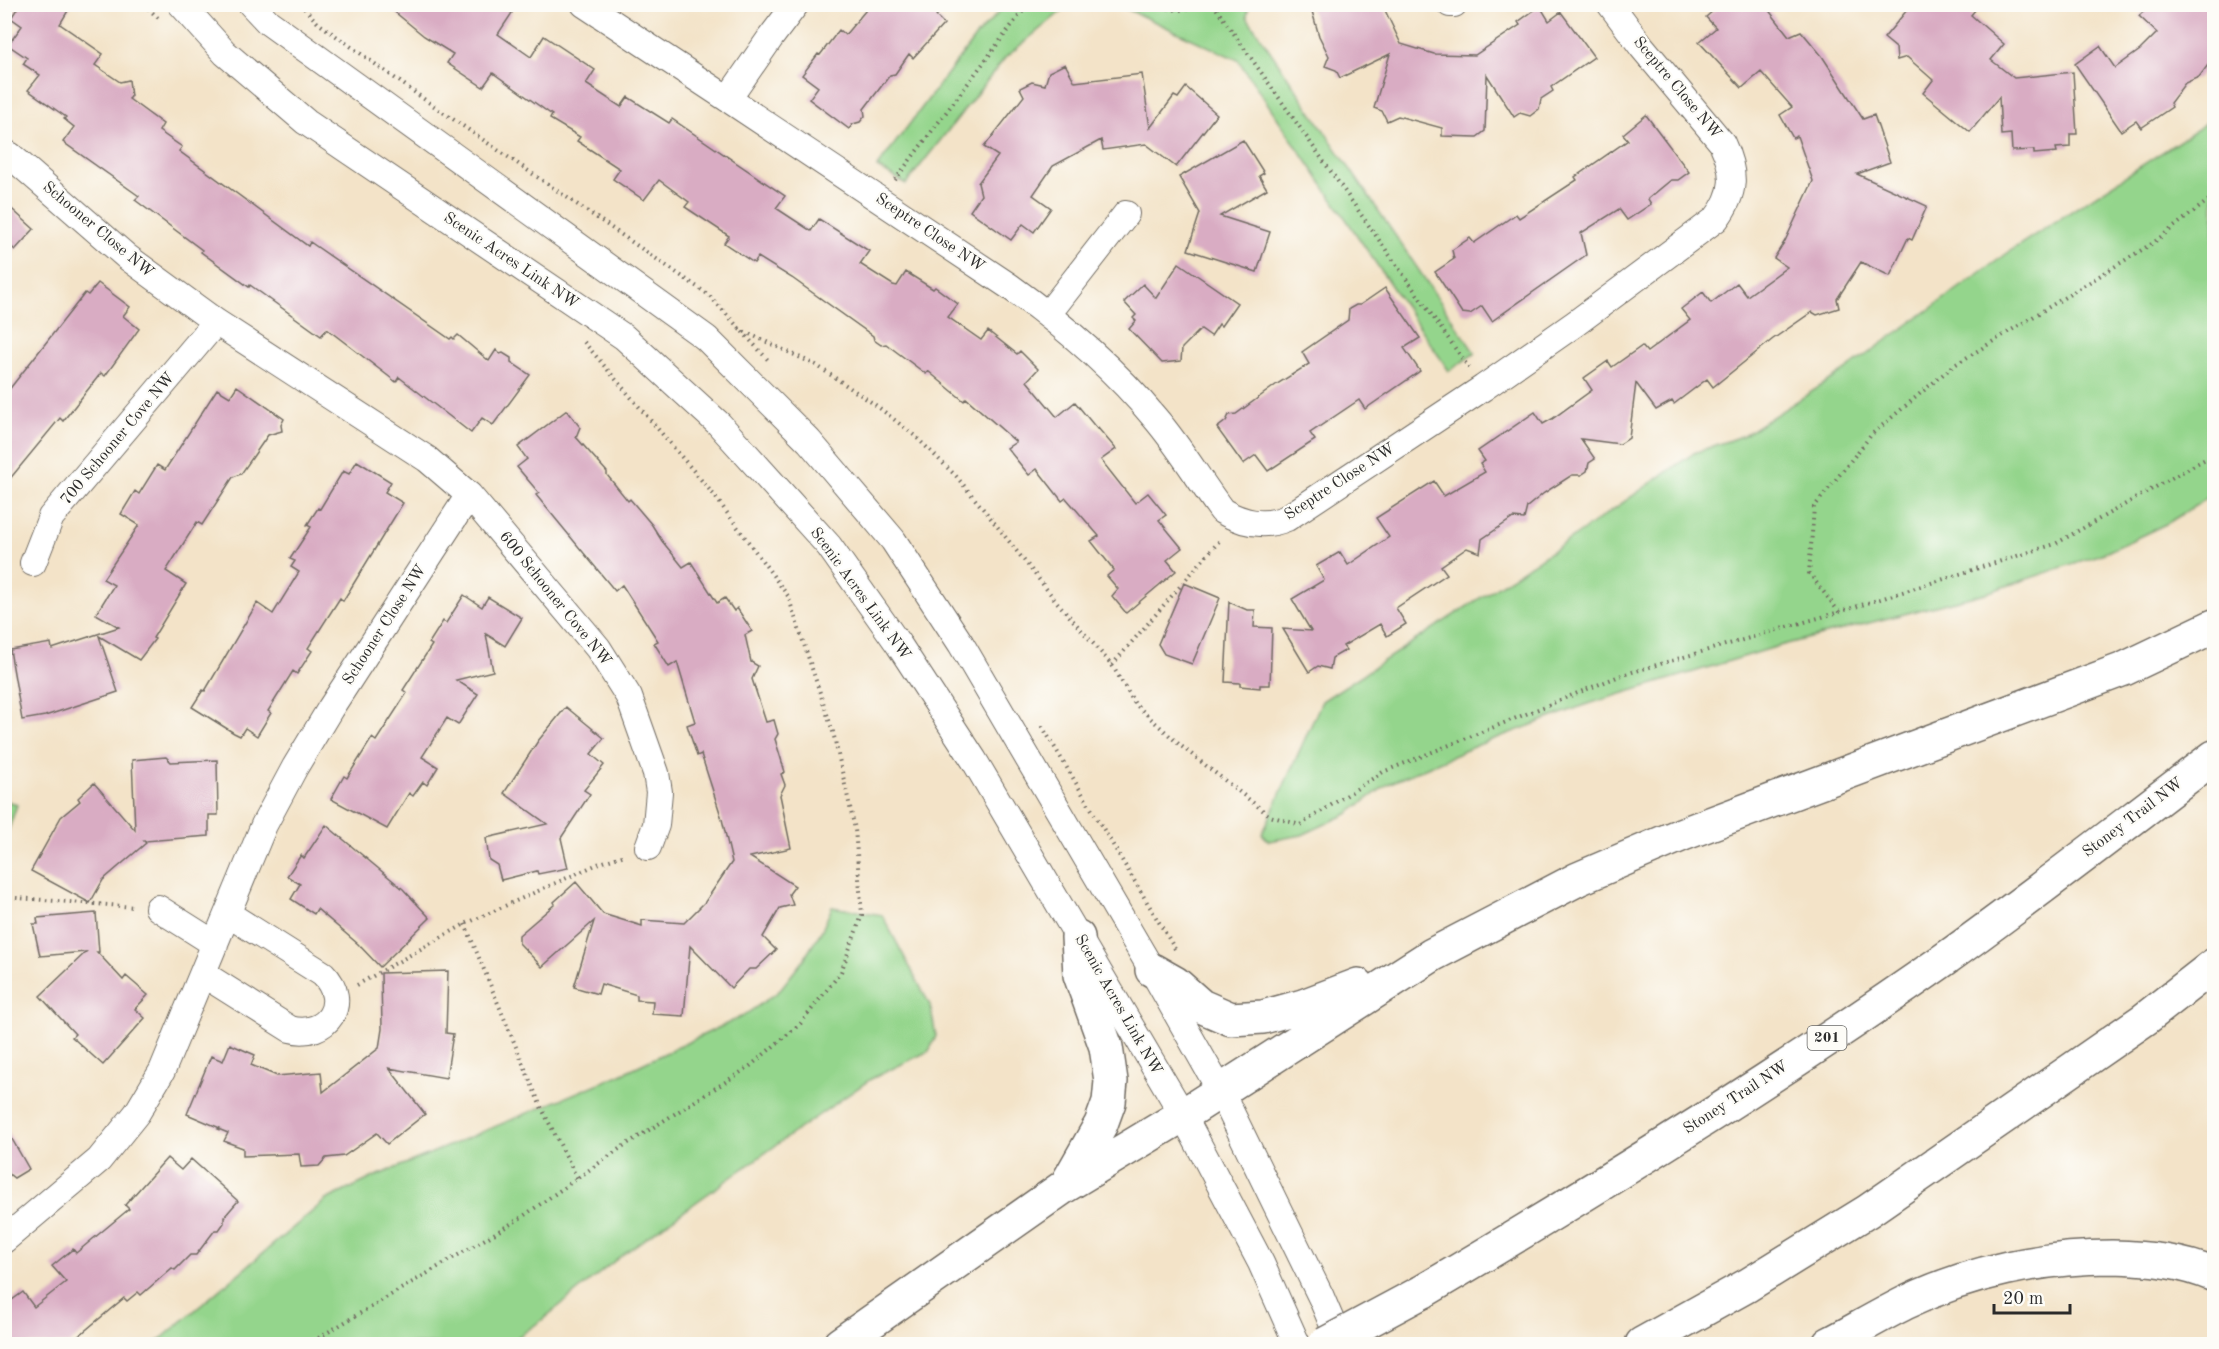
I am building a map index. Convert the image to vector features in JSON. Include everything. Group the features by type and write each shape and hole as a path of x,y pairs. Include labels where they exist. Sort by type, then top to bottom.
{"highway":[{"path":"840,1344 1065,1186 1183,1114 1432,955 1578,879 1683,834 2124,669 2214,626"},
{"name":"Stoney Trail NW","path":"1325,1344 1422,1292 1632,1165 1788,1065 1945,958 2214,757"},
{"path":"1065,1186 1101,1124 1109,1102 1111,1081 1106,1047 1080,975 1078,937"},
{"path":"1152,970 1175,983 1201,1006 1231,1019 1263,1017 1339,993 1432,955"},
{"path":"1642,1344 1748,1285 1868,1211 2145,1019 2214,965"},
{"path":"1829,1344 1907,1302 1961,1281 2057,1258 2150,1258 2197,1267 2214,1275"}],"street":[{"name":"Scenic Acres Link NW","path":"181,4 225,53 306,122 624,337 718,424 829,546 899,645 974,760 1183,1114 1261,1263 1297,1344"},
{"path":"251,4 268,22 706,338 809,441 893,540 954,634 1220,1090 1322,1297 1341,1344"},
{"name":"Sceptre Close NW","path":"584,4 1048,314 1086,345 1133,393 1186,458 1222,511 1249,523 1266,524 1287,518 1483,388 1576,323 1716,219 1726,205 1733,175 1722,143 1642,47 1610,4"},
{"path":"728,99 796,4"},
{"name":"Schooner Close NW","path":"4,152 127,257 216,322 427,459 469,495 295,767 264,825 162,1071 137,1113 99,1160 4,1240"},
{"path":"1048,314 1126,214"},
{"name":"700 Schooner Cove NW","path":"33,563 51,517 216,322"},
{"name":"600 Schooner Cove NW","path":"469,495 598,648 629,697 656,773 659,792 656,825 648,847"},
{"path":"158,908 215,944"},
{"path":"203,974 290,1029 300,1032 312,1031 322,1026 334,1008 335,997 329,980 323,974 228,914"}],"path":[{"path":"144,4 161,21"},
{"path":"881,201 1021,13 1033,4"},
{"path":"1157,4 1167,9 1182,10 1201,4"},
{"path":"1213,4 1483,388"},
{"path":"1839,612 1809,573 1814,507 1872,434 1953,366 2153,243 2214,196"},
{"path":"739,329 816,365 877,406 915,436 963,484 1056,602 1112,665 1135,704 1181,746 1270,816 1300,825 1383,772 1622,675 1839,612 2055,544 2214,454"},
{"path":"308,1344 519,1219 622,1147 749,1067 801,1023 841,972 862,915 855,829 833,732 788,596 714,495 583,341"},
{"path":"1112,665 1236,519"},
{"path":"335,997 465,924 600,863 648,847"},
{"path":"4,897 158,908"},
{"path":"465,924 541,1107 577,1178"}],"green space":[{"path":"1006,5 1069,5 1005,58 906,184 877,167 976,36"},
{"path":"1118,5 1249,5 1247,17 1475,353 1449,371 1238,60"},
{"path":"2214,115 2214,494 2168,523 2107,552 1986,593 1779,646 1585,705 1478,745 1388,784 1347,814 1302,835 1269,841 1262,834 1322,701 1575,536 1694,453 1744,435 1841,373 2016,247 2198,129"},
{"path":"5,800 17,805 5,840"},
{"path":"832,907 882,915 930,1005 936,1036 929,1051 871,1079 796,1131 622,1255 542,1320 508,1344 155,1344 326,1200 374,1177 619,1075 743,1016 778,992 804,959 822,930"}],"building":[{"path":"20,4 72,4 60,24 103,54 95,65 120,82 129,80 131,97 129,99 163,124 159,131 182,147 179,151 308,246 310,242 450,339 458,335 489,361 496,350 511,358 511,362 530,375 493,425 482,418 471,433 399,377 396,382 327,329 321,336 201,252 202,250 135,200 139,196 63,142 74,127 64,119 66,117 28,90 40,75 23,64 27,58 8,45 22,26 11,18"},
{"path":"385,4 499,4 512,13 498,34 531,57 544,36 595,70 586,84 621,107 628,97 669,123 672,119 785,196 776,208 811,231 819,219 869,251 860,264 893,285 897,286 906,272 933,289 935,287 958,304 948,317 981,340 988,331 1017,354 1020,351 1038,369 1027,381 1057,417 1075,402 1116,449 1101,460 1135,503 1148,493 1166,515 1159,520 1182,548 1167,560 1176,571 1126,613 1112,596 1118,589 1107,576 1114,570 1091,541 1099,536 1066,498 1062,501 1037,469 1029,475 1007,448 1016,442 966,398 964,401 928,371 926,374 886,344 881,345 874,340 873,336 792,278 758,257 754,263 724,243 729,236 685,207 689,202 659,180 644,200 613,179 620,169 577,141 580,137 550,119 552,115 493,73 483,87 447,63 453,54 424,36"},
{"path":"871,4 947,4 936,16 944,24 913,58 909,54 895,74 890,75 864,109 865,116 849,129 809,99 818,87 802,75 839,30 845,35"},
{"path":"1310,4 1382,4 1401,44 1434,54 1475,55 1520,25 1518,22 1540,6 1549,21 1561,12 1594,57 1551,87 1553,91 1541,99 1539,109 1530,116 1520,113 1514,117 1487,75 1485,131 1477,137 1442,136 1442,128 1398,116 1387,121 1382,111 1374,108 1390,54 1340,78 1336,70 1325,66 1329,56 1319,36"},
{"path":"1721,4 1764,4 1789,36 1801,31 1822,56 1863,119 1874,115 1890,162 1857,174 1927,206 1912,240 1908,238 1890,276 1861,262 1837,299 1839,308 1817,315 1812,312 1773,339 1713,387 1707,379 1674,404 1672,401 1656,410 1636,383 1629,438 1620,444 1581,439 1595,459 1589,463 1587,471 1581,475 1572,475 1544,493 1527,507 1524,519 1513,518 1482,539 1480,553 1467,548 1441,566 1447,574 1396,608 1406,624 1387,636 1380,624 1343,646 1346,650 1332,658 1330,669 1318,666 1309,672 1283,629 1311,631 1292,599 1324,580 1316,566 1340,552 1348,565 1389,537 1376,518 1434,481 1444,496 1485,472 1480,464 1485,461 1478,451 1535,412 1543,424 1552,419 1592,390 1584,378 1608,361 1612,367 1642,346 1647,352 1690,320 1681,309 1703,292 1711,303 1737,283 1747,296 1787,267 1774,258 1785,241 1813,181 1797,136 1793,138 1780,115 1792,107 1761,72 1742,88 1699,42 1716,28 1706,17"},
{"path":"1912,4 1980,4 1971,15 2004,44 1991,60 2014,78 2073,72 2077,134 2070,134 2070,147 2056,148 2057,152 2034,154 2034,150 2012,151 2011,134 2001,135 1999,97 1970,132 1923,93 1933,80 1907,57 1897,60 1896,48 1884,38"},
{"path":"2151,4 2214,4 2214,57 2199,77 2185,83 2170,103 2172,107 2141,128 2136,121 2121,131 2075,64 2100,46 2115,68 2140,50 2157,33 2139,16"},
{"path":"1065,64 1075,82 1142,74 1150,128 1174,96 1178,98 1186,87 1217,114 1176,167 1146,144 1103,150 1101,140 1053,166 1033,195 1051,208 1034,232 1023,224 1011,240 970,211 981,195 978,183 998,156 984,147 1024,96 1020,88 1032,82 1045,85 1049,72"},
{"path":"1646,115 1689,172 1678,180 1671,180 1648,199 1651,204 1627,220 1619,209 1581,233 1586,255 1492,321 1482,306 1470,314 1462,313 1435,272 1454,259 1452,250 1470,238 1474,243 1516,214 1519,218 1577,180 1575,177 1628,140 1623,134"},
{"path":"1243,140 1264,173 1259,176 1267,189 1220,216 1270,232 1257,272 1188,250 1200,213 1179,177"},
{"path":"4,202 34,229 15,250 4,240"},
{"path":"1179,263 1237,303 1211,336 1201,329 1182,348 1181,361 1162,363 1129,329 1136,321 1133,318 1136,315 1124,302 1143,284 1156,298"},
{"path":"98,283 130,307 123,316 139,329 105,376 101,373 63,421 60,418 4,486 4,396 85,293 88,295"},
{"path":"1385,288 1420,338 1404,348 1420,371 1365,409 1359,400 1310,433 1315,440 1268,471 1256,455 1243,464 1217,428 1226,421 1229,415 1236,414 1309,364 1302,352 1348,320 1349,309 1360,305"},
{"path":"237,386 284,419 281,425 282,431 268,435 241,474 233,477 202,525 197,522 166,571 186,584 153,638 155,639 139,660 99,636 118,692 45,716 22,720 10,650 51,643 52,649 119,627 96,614 114,585 103,579 139,525 121,514 135,491 139,494 157,465 165,470 217,389 230,397"},
{"path":"567,410 580,427 576,437 607,472 628,501 630,499 652,525 683,567 691,562 717,603 725,598 734,611 737,608 752,631 745,635 751,662 758,666 752,679 766,722 774,720 778,734 775,739 785,772 781,774 785,785 780,795 791,848 750,857 795,886 789,894 793,905 780,908 763,937 776,950 756,969 749,969 731,988 690,946 684,1016 652,1014 653,1001 637,1000 637,995 601,984 598,994 574,987 594,921 542,967 519,943 519,935 555,904 554,902 576,882 603,914 642,926 642,920 684,923 705,902 732,862 722,819 701,754 697,756 687,725 695,722 677,662 669,667 654,643 658,641 622,585 615,591 536,495 539,493 517,467 527,459 518,447"},
{"path":"357,461 391,482 385,492 403,503 343,601 340,598 308,648 312,651 297,674 293,671 268,711 271,713 257,736 245,728 240,736 192,707 203,690 205,691 257,603 273,614 299,572 291,567 295,561 290,559 311,527 307,525 318,508 320,509 343,471 349,474"},
{"path":"1184,583 1220,598 1192,664 1164,654 1158,644"},
{"path":"464,595 482,607 488,597 522,618 505,646 486,634 493,671 456,680 478,694 458,725 447,718 422,757 438,767 427,785 423,782 413,796 409,793 387,829 331,799 344,776 347,778 372,738 376,741 407,693 403,690 432,645 429,643 443,621 446,623"},
{"path":"1229,602 1247,610 1255,610 1254,627 1272,628 1270,685 1260,685 1260,688 1225,682"},
{"path":"566,707 604,738 591,754 604,765 584,790 590,794 561,838 568,868 538,874 537,871 501,880 497,865 489,860 486,838 547,824 504,793 538,741"},
{"path":"166,757 171,762 217,760 218,815 209,815 209,836 144,841 146,843 103,880 90,903 31,871 61,817 80,801 78,798 94,783 135,830 132,760"},
{"path":"326,825 403,889 430,918 380,967 358,944 317,909 314,914 291,899 300,884 287,876 301,855 304,858"},
{"path":"96,913 99,952 97,952 123,980 126,976 148,995 135,1009 145,1018 103,1065 72,1037 75,1034 40,996 86,952 40,956 33,924 38,924 37,918"},
{"path":"448,971 446,1033 453,1034 446,1078 389,1068 425,1114 387,1144 377,1133 344,1156 326,1158 319,1166 301,1167 299,1154 243,1156 243,1148 224,1141 228,1133 187,1114 211,1056 223,1061 230,1044 255,1055 251,1065 277,1076 321,1072 323,1092 379,1048 382,1029 381,973"},
{"path":"4,1125 29,1169 14,1178 4,1170"},
{"path":"167,1158 181,1170 191,1159 238,1201 224,1217 224,1223 219,1230 215,1230 196,1255 190,1255 175,1270 172,1268 141,1295 138,1292 127,1301 124,1298 69,1344 4,1344 4,1306 23,1292 34,1307 66,1282 52,1266 73,1249 76,1253 129,1209 125,1205"}]}
